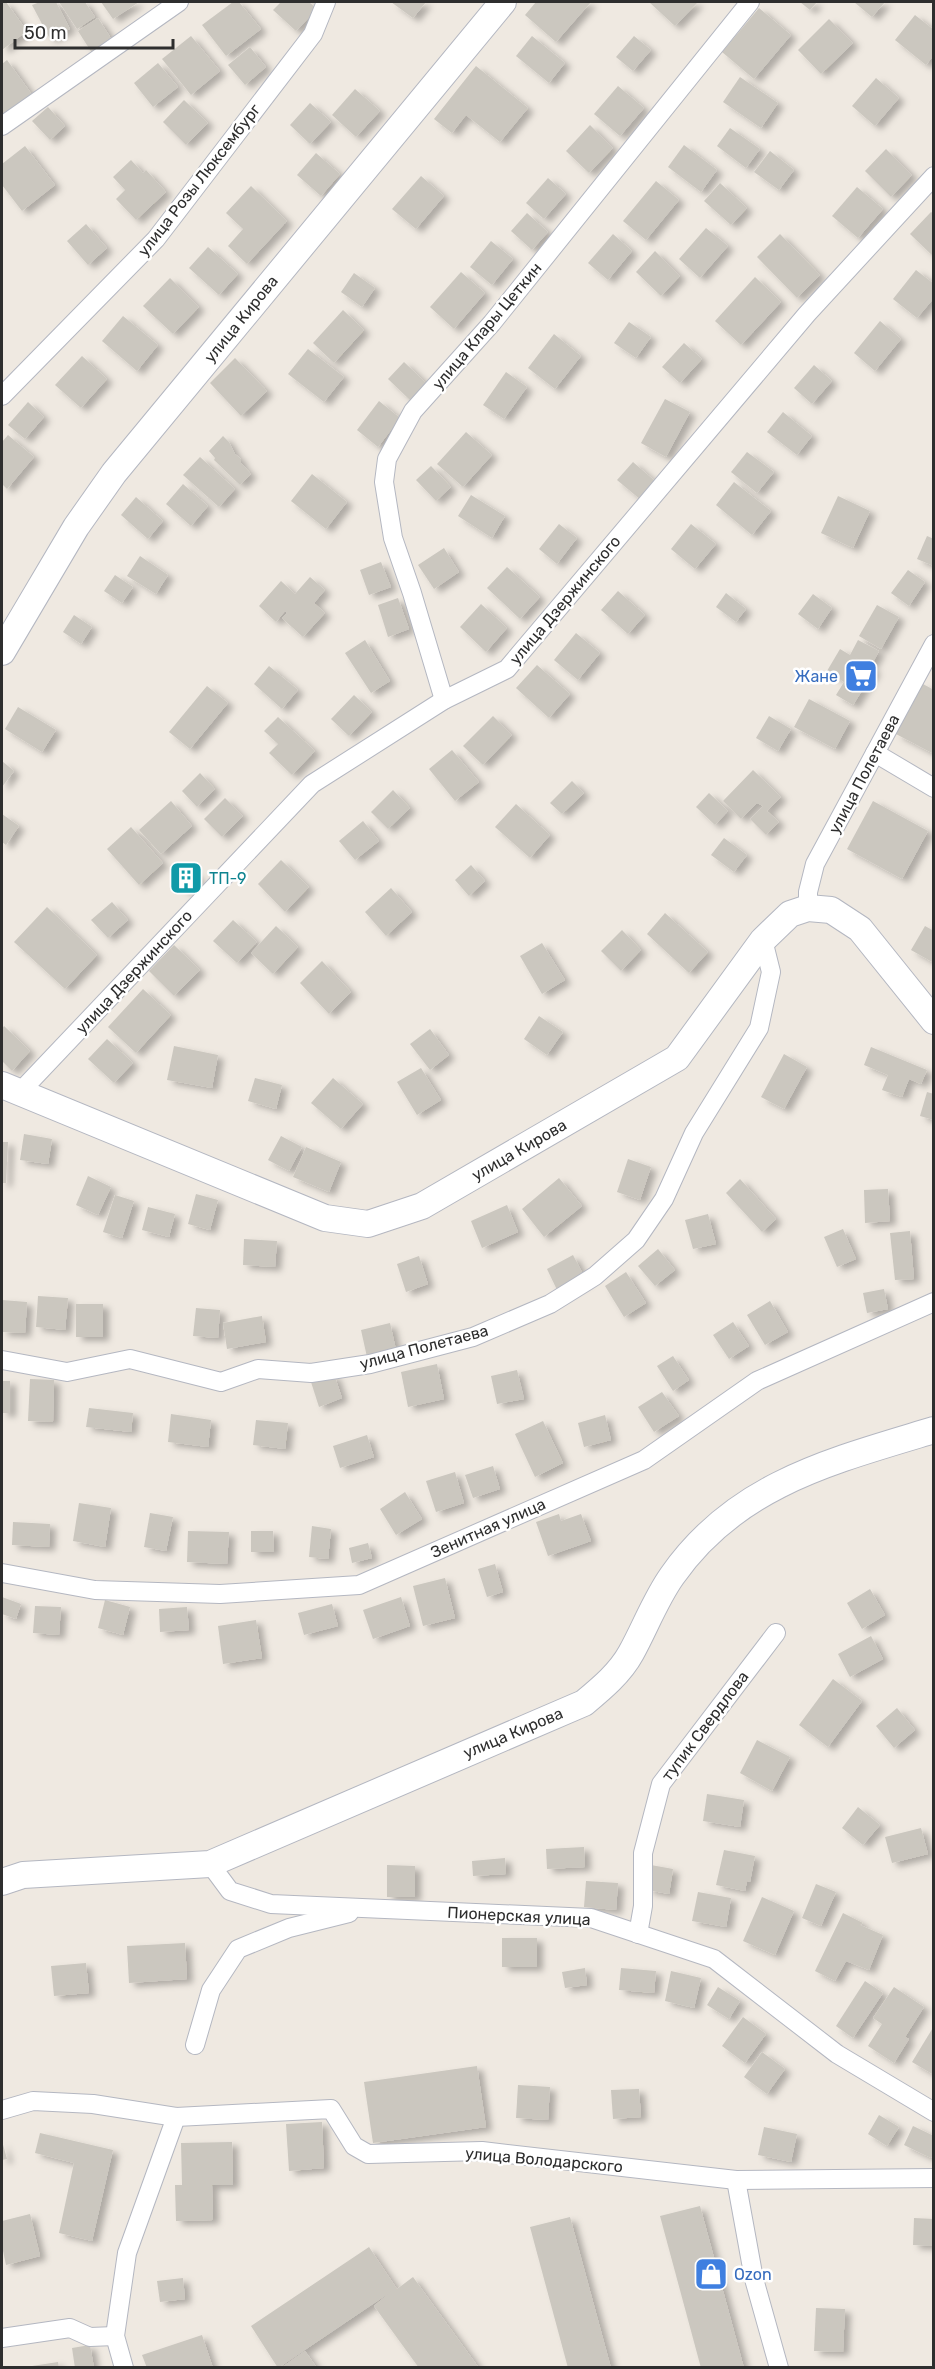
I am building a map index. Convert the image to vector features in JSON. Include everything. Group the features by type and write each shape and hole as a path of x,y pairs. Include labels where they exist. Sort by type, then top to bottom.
{"main road":[{"name":"улица Кирова","path":"2,652 76,527 114,473 503,2"},
{"name":"улица Кирова","path":"11,1088 325,1218 368,1224 422,1206 677,1058 763,940 790,914 808,909"},
{"path":"808,909 831,910 860,929 933,1021"},
{"name":"улица Кирова","path":"2,1881 22,1875 210,1864 584,1702 609,1682 630,1655 670,1578 695,1545 747,1501 822,1464 933,1430"}],"street":[{"path":"2,126 179,2"},
{"name":"улица Розы Люксембург","path":"2,396 156,239 313,34 326,2"},
{"name":"улица Клары Цеткин","path":"444,700 416,604 393,538 384,482 387,459 413,411 492,323 750,2"},
{"name":"улица Дзержинского","path":"11,1088 312,784 444,700 507,669 807,314 933,176"},
{"name":"улица Полетаева","path":"808,909 808,892 815,864 933,644"},
{"path":"875,753 933,788"},
{"name":"улица Полетаева","path":"2,1360 67,1372 130,1359 220,1382 258,1368 311,1373 370,1364 473,1337 550,1304 595,1276 636,1240 664,1199 694,1133 759,1028 771,972 763,940"},
{"name":"Зенитная улица","path":"2,1573 95,1590 220,1594 359,1585 644,1460 757,1381 933,1302"},
{"name":"тупик Свердлова","path":"638,1934 644,1906 643,1853 661,1784 776,1633"},
{"name":"Пионерская улица","path":"210,1864 230,1891 271,1904 591,1918 714,1959 837,2054 933,2112"},
{"path":"195,2045 211,1990 238,1949 289,1929 371,1908"},
{"path":"2,2110 33,2101 93,2104 176,2117 127,2253 115,2336 124,2367"},
{"name":"улица Володарского","path":"176,2117 331,2109 354,2146 368,2154 482,2151 736,2180 933,2178"},
{"path":"736,2180 754,2279 779,2367"},
{"path":"2,2338 70,2328 90,2337 115,2336"}],"building":[{"path":"6,2 27,31 2,50 2,3"},
{"path":"40,2 56,2 70,29 50,39 32,5"},
{"path":"59,2 85,2 95,17 77,29"},
{"path":"101,2 139,2 113,19"},
{"path":"233,2 239,2 261,29 226,56 202,25"},
{"path":"281,2 309,2 317,9 296,31 273,10"},
{"path":"391,2 426,2 413,18"},
{"path":"536,2 591,2 556,42 525,15"},
{"path":"649,2 698,2 675,26"},
{"path":"800,2 817,2 810,10"},
{"path":"854,2 885,2 872,17"},
{"path":"759,8 791,35 754,79 722,52"},
{"path":"915,15 934,30 934,55 926,65 895,40"},
{"path":"98,18 112,40 92,53 78,31"},
{"path":"829,19 853,43 821,74 798,50"},
{"path":"191,36 220,71 191,95 162,59"},
{"path":"532,36 565,63 549,83 516,56"},
{"path":"634,36 651,50 633,71 616,57"},
{"path":"250,47 266,67 245,85 228,65"},
{"path":"7,60 33,96 4,116 2,112 2,64"},
{"path":"158,63 178,87 153,107 134,83"},
{"path":"476,66 528,108 500,142 466,115 452,133 434,119"},
{"path":"740,77 778,103 761,128 723,102"},
{"path":"876,78 899,98 875,126 852,106"},
{"path":"618,86 644,108 620,136 594,114"},
{"path":"355,89 380,111 356,137 332,115"},
{"path":"184,100 208,123 186,145 163,122"},
{"path":"310,103 331,122 310,144 290,125"},
{"path":"48,107 65,126 50,140 32,121"},
{"path":"590,125 613,148 589,173 566,151"},
{"path":"730,128 760,149 746,168 717,146"},
{"path":"684,145 717,170 701,192 668,167"},
{"path":"25,146 55,185 22,211 2,185 2,164"},
{"path":"886,149 912,175 891,197 865,171"},
{"path":"770,151 794,170 779,190 754,172"},
{"path":"316,153 340,174 321,196 297,175"},
{"path":"131,160 143,173 146,170 166,192 136,220 116,199 125,190 113,177"},
{"path":"421,176 444,196 416,229 392,209"},
{"path":"548,178 566,194 544,219 526,203"},
{"path":"656,181 679,200 646,240 623,221"},
{"path":"720,183 747,208 731,225 704,201"},
{"path":"251,186 287,221 247,264 228,246 243,229 226,213"},
{"path":"857,187 883,209 858,238 832,216"},
{"path":"931,212 934,214 934,257 910,234"},
{"path":"527,213 548,232 532,250 511,231"},
{"path":"86,224 107,248 88,265 67,241"},
{"path":"706,228 728,246 700,278 679,259"},
{"path":"613,234 632,251 608,280 588,263"},
{"path":"780,234 820,275 797,298 757,257"},
{"path":"491,241 513,259 492,285 470,267"},
{"path":"208,247 238,274 219,295 189,268"},
{"path":"655,251 680,276 661,296 636,272"},
{"path":"916,270 934,284 934,298 917,318 893,299"},
{"path":"461,272 485,293 454,329 430,307"},
{"path":"354,273 375,288 362,307 341,292"},
{"path":"755,277 781,302 741,345 715,321"},
{"path":"170,278 199,307 173,334 143,306"},
{"path":"343,310 364,330 334,363 313,343"},
{"path":"123,316 158,345 137,371 102,341"},
{"path":"880,321 901,339 875,371 854,353"},
{"path":"629,322 651,337 636,358 614,343"},
{"path":"554,334 581,356 555,389 528,368"},
{"path":"684,343 702,359 680,383 662,367"},
{"path":"308,349 344,377 324,402 288,374"},
{"path":"82,356 107,379 81,408 55,385"},
{"path":"235,358 267,391 241,416 210,383"},
{"path":"404,362 426,383 410,400 388,379"},
{"path":"814,365 832,381 812,404 794,388"},
{"path":"506,372 527,387 504,419 483,405"},
{"path":"665,399 690,412 666,457 641,443"},
{"path":"379,401 400,418 378,447 357,430"},
{"path":"28,402 44,417 25,439 8,425"},
{"path":"783,412 812,436 797,455 767,432"},
{"path":"466,432 492,455 463,487 437,464"},
{"path":"8,435 34,457 7,489 2,484 2,442"},
{"path":"223,436 251,474 240,485 214,460 215,458 209,451"},
{"path":"747,452 774,472 757,493 731,472"},
{"path":"200,457 235,489 219,507 183,475"},
{"path":"633,462 656,482 641,500 617,480"},
{"path":"431,466 451,487 436,501 416,480"},
{"path":"312,474 347,502 326,529 291,501"},
{"path":"734,482 771,511 752,535 716,505"},
{"path":"183,484 208,506 191,526 166,504"},
{"path":"471,495 505,516 492,538 458,516"},
{"path":"838,496 870,511 853,548 821,533"},
{"path":"136,497 163,521 148,539 121,515"},
{"path":"559,524 577,538 557,564 539,549"},
{"path":"691,524 716,544 695,569 671,549"},
{"path":"927,536 934,539 934,566 917,559"},
{"path":"444,548 459,572 434,589 418,565"},
{"path":"140,556 168,575 156,594 127,576"},
{"path":"381,562 391,587 369,595 360,570"},
{"path":"507,567 540,597 520,619 487,588"},
{"path":"908,570 925,582 909,606 891,593"},
{"path":"115,575 133,587 122,603 104,591"},
{"path":"310,577 325,590 314,603 325,613 303,637 282,618 287,613 285,611 276,622 259,606 281,581 295,594"},
{"path":"618,591 645,615 628,634 601,610"},
{"path":"726,593 746,609 736,622 716,607"},
{"path":"813,594 832,608 818,629 798,614"},
{"path":"398,598 409,629 388,637 378,605"},
{"path":"481,604 507,628 486,652 460,627"},
{"path":"877,605 899,617 881,649 859,636"},
{"path":"74,615 92,627 81,644 63,632"},
{"path":"576,633 600,653 578,680 554,660"},
{"path":"365,640 390,681 371,693 345,653"},
{"path":"858,640 879,651 871,666 854,657 875,670 853,705 836,695 844,682 827,671 840,649 850,655"},
{"path":"537,665 570,694 549,718 516,688"},
{"path":"269,666 298,690 282,709 254,684"},
{"path":"923,684 934,690 934,754 896,734"},
{"path":"207,686 228,703 190,749 169,732"},
{"path":"354,695 372,712 349,736 331,719"},
{"path":"809,699 850,721 835,749 794,727"},
{"path":"18,707 56,730 42,752 5,729"},
{"path":"493,716 512,735 483,765 463,746"},
{"path":"769,716 791,729 778,751 756,738"},
{"path":"278,717 315,751 292,775 269,753 278,744 264,731"},
{"path":"452,750 479,782 455,801 429,769"},
{"path":"2,761 14,771 2,787"},
{"path":"753,770 781,797 767,811 779,822 766,835 750,819 763,806 757,803 741,819 723,801"},
{"path":"200,773 215,789 197,807 182,791"},
{"path":"572,781 584,793 562,814 550,803"},
{"path":"393,790 410,808 388,829 371,812"},
{"path":"709,793 728,811 715,825 696,807"},
{"path":"225,798 243,816 222,837 204,819"},
{"path":"171,801 192,826 161,854 139,830"},
{"path":"873,801 928,831 902,879 847,849"},
{"path":"516,804 550,835 530,858 495,827"},
{"path":"2,814 19,826 6,845 2,842"},
{"path":"363,821 379,841 355,860 339,841"},
{"path":"131,827 163,863 139,885 107,849"},
{"path":"724,838 747,855 734,872 711,855"},
{"path":"281,860 309,887 285,912 258,884"},
{"name":"ТП-9","path":"185,864 200,879 186,892 172,876"},
{"path":"471,865 485,881 469,896 455,880"},
{"path":"391,888 412,912 386,936 365,912"},
{"path":"112,902 128,920 108,938 91,920"},
{"path":"47,907 97,955 65,989 14,942"},
{"path":"665,913 708,952 689,973 647,934"},
{"path":"233,920 257,942 237,963 213,941"},
{"path":"276,926 298,947 273,974 251,953"},
{"path":"925,926 934,931 934,963 911,950"},
{"path":"622,930 641,950 621,971 601,951"},
{"path":"542,943 565,980 542,994 520,956"},
{"path":"174,945 200,970 174,996 149,971"},
{"path":"322,961 351,992 329,1014 300,983"},
{"path":"143,989 171,1015 136,1053 108,1027"},
{"path":"539,1016 563,1032 547,1055 524,1039"},
{"path":"4,1026 30,1051 12,1071 2,1061 2,1029"},
{"path":"430,1029 449,1055 430,1070 410,1044"},
{"path":"107,1039 133,1063 114,1083 88,1059"},
{"path":"174,1046 218,1055 212,1088 167,1080"},
{"path":"871,1047 927,1070 921,1084 909,1079 902,1097 882,1090 888,1075 864,1065"},
{"path":"784,1054 807,1067 784,1109 761,1097"},
{"path":"421,1068 441,1100 417,1115 397,1082"},
{"path":"255,1078 282,1085 276,1109 248,1101"},
{"path":"333,1078 363,1104 341,1129 311,1103"},
{"path":"927,1092 934,1094 934,1120 920,1116"},
{"path":"24,1134 52,1139 48,1164 20,1160"},
{"path":"281,1136 302,1147 289,1171 268,1160"},
{"path":"2,1142 8,1142 6,1183 2,1183"},
{"path":"306,1147 341,1162 329,1192 293,1177"},
{"path":"628,1159 651,1167 640,1200 617,1192"},
{"path":"88,1176 111,1187 98,1215 76,1205"},
{"path":"559,1178 582,1206 544,1237 522,1209"},
{"path":"740,1179 776,1219 762,1232 726,1193"},
{"path":"888,1189 890,1221 865,1223 864,1190"},
{"path":"196,1194 218,1200 210,1230 188,1224"},
{"path":"115,1195 134,1201 122,1238 103,1232"},
{"path":"507,1205 518,1232 482,1248 471,1221"},
{"path":"148,1207 175,1214 169,1237 142,1230"},
{"path":"708,1214 716,1244 693,1249 685,1220"},
{"path":"843,1229 856,1259 837,1267 824,1237"},
{"path":"910,1231 914,1279 895,1280 890,1233"},
{"path":"244,1239 277,1241 275,1267 243,1265"},
{"path":"658,1249 675,1270 655,1286 638,1266"},
{"path":"573,1255 586,1280 559,1294 547,1269"},
{"path":"419,1256 428,1284 406,1292 397,1264"},
{"path":"626,1272 646,1303 624,1317 605,1286"},
{"path":"884,1289 888,1309 867,1313 863,1293"},
{"path":"38,1296 68,1298 65,1330 36,1327"},
{"path":"2,1300 27,1302 25,1333 2,1332"},
{"path":"770,1301 788,1332 765,1345 747,1315"},
{"path":"76,1304 103,1304 103,1337 76,1337"},
{"path":"196,1308 220,1310 218,1338 193,1336"},
{"path":"262,1316 266,1342 227,1349 223,1323"},
{"path":"733,1322 749,1346 729,1359 713,1335"},
{"path":"390,1323 396,1350 367,1357 361,1330"},
{"path":"673,1356 689,1380 673,1391 657,1366"},
{"path":"437,1364 444,1399 408,1407 401,1372"},
{"path":"517,1370 524,1399 497,1404 491,1376"},
{"path":"334,1374 342,1398 319,1407 311,1382"},
{"path":"30,1379 54,1380 53,1422 28,1421"},
{"path":"2,1381 10,1381 10,1413 2,1413"},
{"path":"662,1392 679,1416 654,1432 638,1407"},
{"path":"89,1408 133,1413 131,1432 86,1427"},
{"path":"171,1414 211,1420 208,1447 168,1442"},
{"path":"605,1415 611,1440 584,1447 578,1423"},
{"path":"256,1420 288,1423 285,1449 253,1445"},
{"path":"543,1421 563,1463 535,1477 515,1434"},
{"path":"367,1435 374,1457 340,1468 333,1446"},
{"path":"493,1466 500,1489 473,1498 465,1475"},
{"path":"455,1472 464,1503 436,1512 426,1481"},
{"path":"405,1492 422,1519 396,1535 380,1509"},
{"path":"79,1503 111,1508 105,1547 73,1541"},
{"path":"150,1513 173,1517 166,1551 144,1547"},
{"path":"559,1514 561,1521 581,1514 591,1541 548,1556 536,1522"},
{"path":"13,1522 50,1524 49,1547 12,1545"},
{"path":"312,1526 331,1529 328,1559 309,1557"},
{"path":"188,1531 229,1532 227,1564 187,1562"},
{"path":"251,1531 273,1531 274,1552 251,1552"},
{"path":"368,1543 372,1558 352,1563 349,1548"},
{"path":"495,1564 503,1592 487,1597 478,1569"},
{"path":"445,1578 455,1618 423,1626 413,1586"},
{"path":"870,1589 885,1615 862,1629 847,1603"},
{"path":"2,1597 21,1604 16,1619 2,1614"},
{"path":"401,1597 410,1626 373,1639 363,1610"},
{"path":"105,1600 130,1607 123,1635 98,1628"},
{"path":"332,1604 338,1626 304,1635 298,1613"},
{"path":"35,1606 61,1607 59,1635 33,1633"},
{"path":"187,1607 189,1630 160,1632 159,1609"},
{"path":"256,1620 262,1658 223,1664 218,1626"},
{"path":"871,1636 883,1659 850,1677 838,1654"},
{"path":"833,1679 862,1701 828,1747 799,1725"},
{"path":"897,1708 915,1730 894,1748 876,1726"},
{"path":"757,1740 790,1757 772,1791 740,1773"},
{"path":"707,1794 744,1800 740,1827 703,1821"},
{"path":"858,1807 880,1825 863,1845 842,1828"},
{"path":"921,1828 928,1854 892,1863 885,1837"},
{"path":"584,1847 585,1867 547,1869 546,1849"},
{"path":"724,1850 755,1856 750,1882 747,1881 745,1891 716,1885"},
{"path":"505,1858 506,1874 473,1876 472,1861"},
{"path":"387,1865 415,1866 415,1897 387,1897"},
{"path":"651,1865 673,1869 669,1894 647,1890"},
{"path":"586,1881 618,1883 616,1910 584,1907"},
{"path":"816,1884 836,1892 821,1926 802,1918"},
{"path":"698,1892 731,1898 726,1927 692,1921"},
{"path":"762,1897 794,1911 775,1955 743,1941"},
{"path":"843,1913 863,1923 860,1925 883,1935 869,1970 846,1961 835,1981 815,1971"},
{"path":"502,1938 537,1938 537,1967 502,1967"},
{"path":"185,1943 187,1979 129,1983 127,1946"},
{"path":"86,1963 89,1993 54,1996 51,1966"},
{"path":"585,1968 587,1985 565,1988 562,1972"},
{"path":"621,1968 656,1971 654,1993 619,1990"},
{"path":"671,1971 701,1978 694,2008 665,2001"},
{"path":"865,1981 883,1993 853,2038 836,2026"},
{"path":"718,1987 740,2001 729,2019 707,2005"},
{"path":"894,1987 924,2007 905,2037 909,2039 894,2063 868,2046 882,2024 873,2018"},
{"path":"743,2017 766,2034 745,2063 722,2046"},
{"path":"934,2026 934,2075 912,2062"},
{"path":"762,2052 785,2069 767,2094 744,2077"},
{"path":"477,2066 486,2127 373,2143 364,2082"},
{"path":"518,2085 550,2087 548,2120 516,2118"},
{"path":"639,2089 641,2117 613,2119 611,2090"},
{"path":"879,2115 899,2127 887,2146 868,2134"},
{"path":"322,2122 324,2168 289,2171 286,2124"},
{"path":"913,2126 934,2136 934,2153 931,2158 904,2145"},
{"path":"764,2127 797,2134 791,2162 758,2155"},
{"path":"40,2133 113,2150 92,2241 59,2233 74,2163 35,2153"},
{"path":"2,2141 7,2159 2,2160"},
{"path":"232,2142 233,2185 212,2185 213,2220 176,2221 175,2185 182,2185 181,2143"},
{"path":"700,2206 744,2368 701,2368 660,2216"},
{"path":"30,2214 40,2256 6,2265 2,2246 2,2221"},
{"path":"570,2217 611,2368 568,2368 530,2227"},
{"path":"914,2218 934,2219 934,2246 913,2245"},
{"path":"369,2247 397,2289 413,2277 479,2368 419,2368 374,2306 392,2291 278,2368 251,2326"},
{"path":"183,2278 185,2299 160,2302 157,2281"},
{"path":"816,2308 845,2309 843,2352 814,2351"},
{"path":"202,2335 213,2368 147,2368 142,2355"},
{"path":"90,2345 94,2368 75,2368 72,2348"},
{"path":"305,2351 317,2368 281,2368"},
{"path":"58,2362 59,2368 33,2368 32,2366"}],"place":[{"name":"Жане","path":"861,676"},
{"name":"ТП-9","path":"186,878"},
{"name":"Ozon","path":"711,2274"}]}
